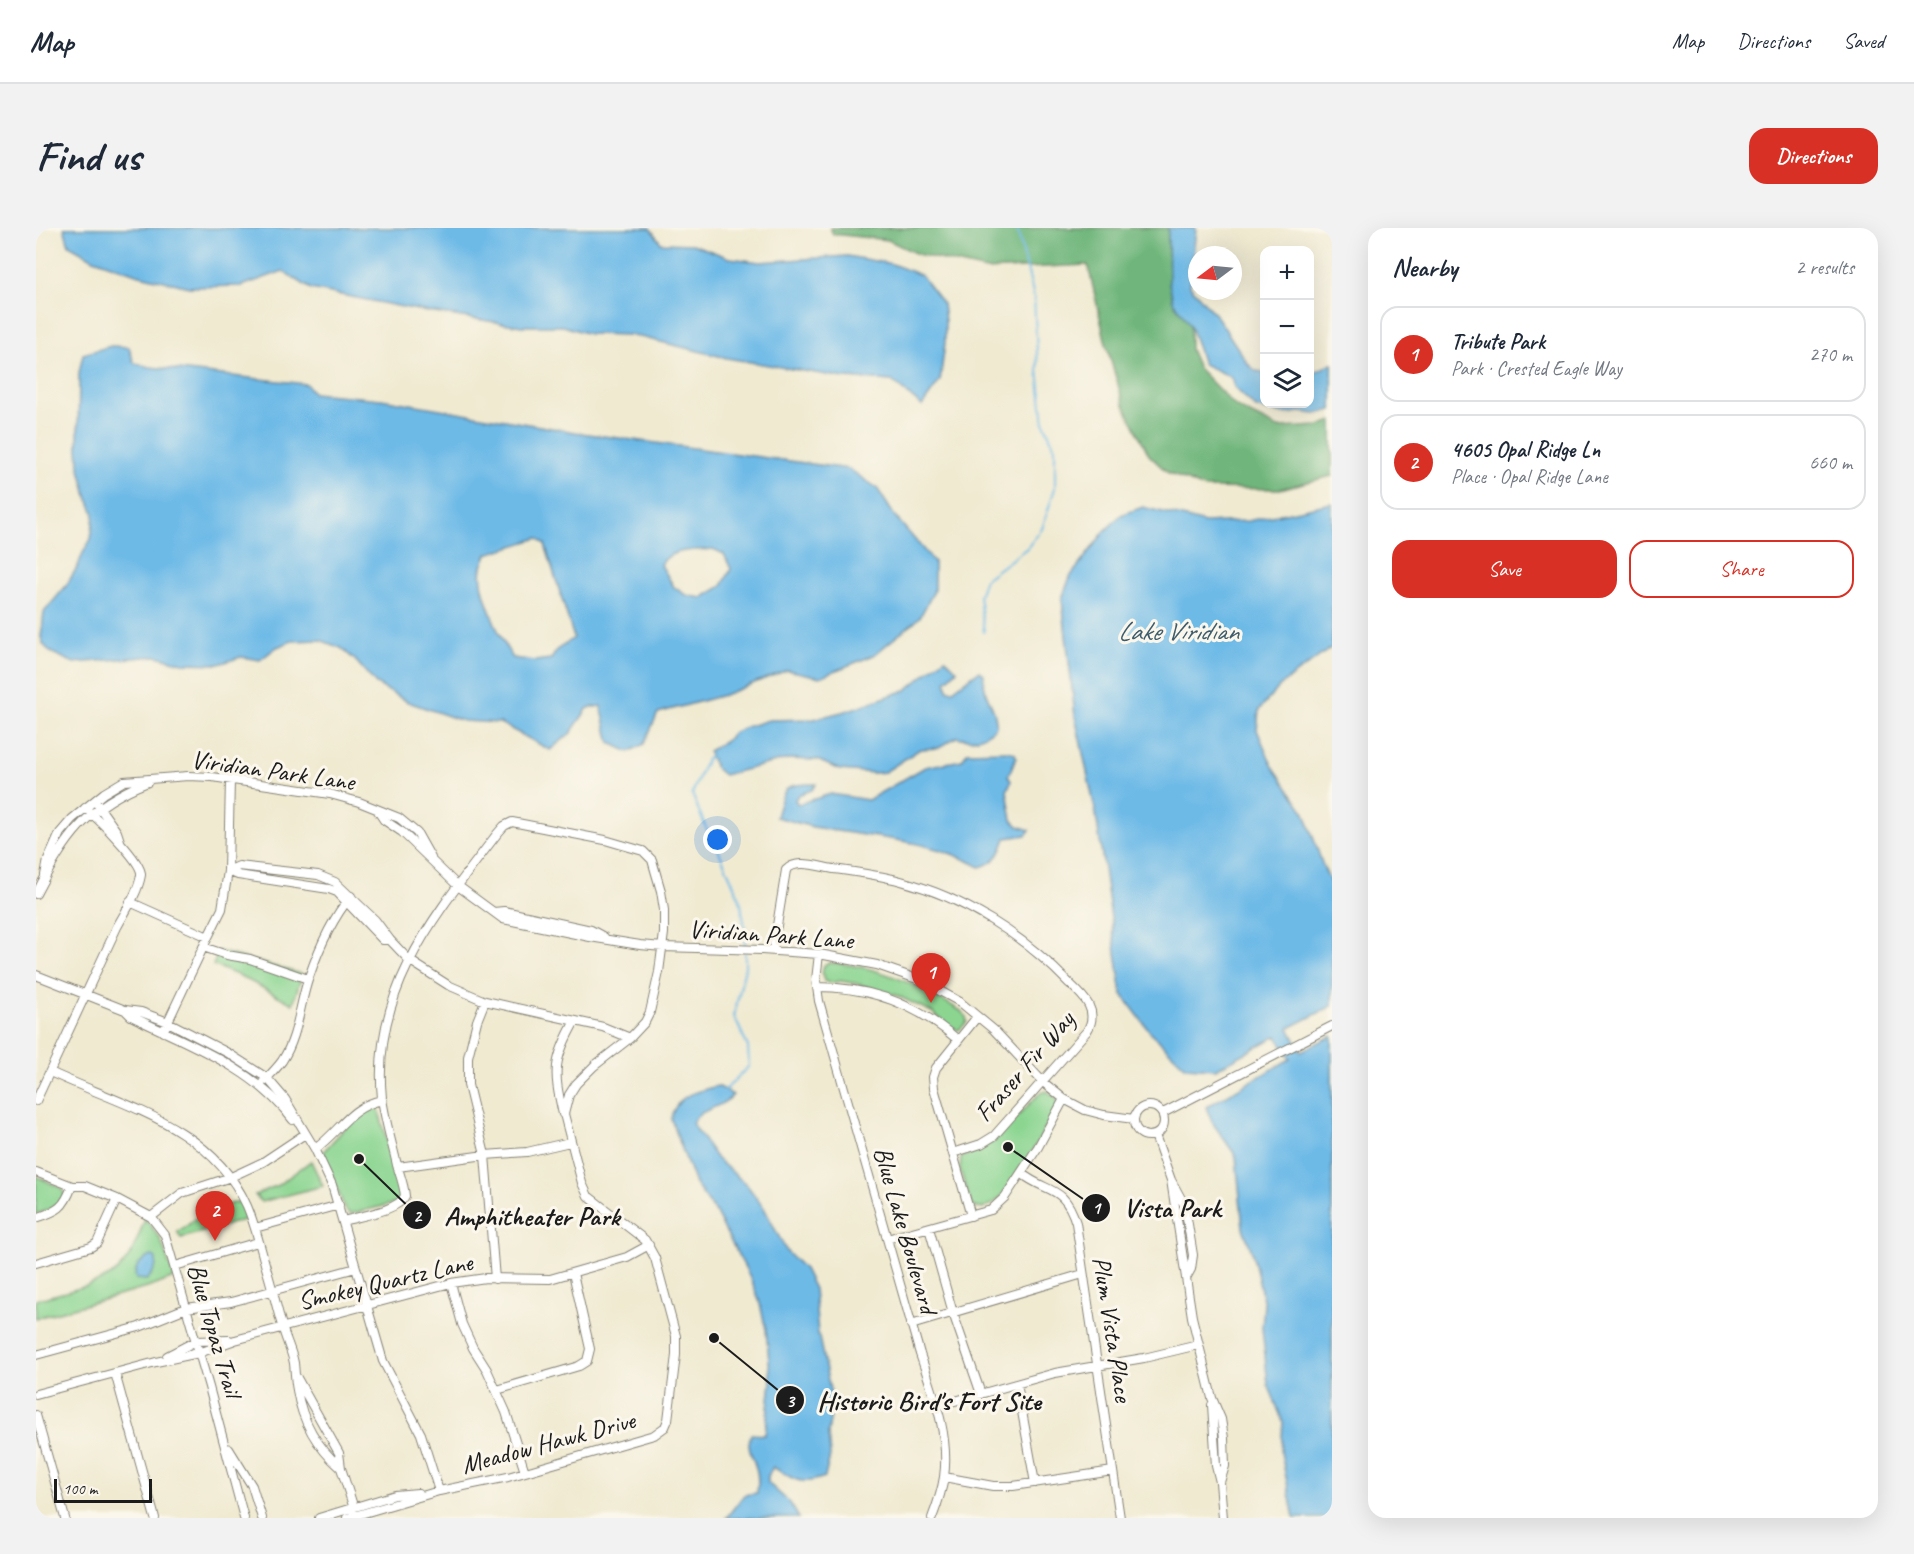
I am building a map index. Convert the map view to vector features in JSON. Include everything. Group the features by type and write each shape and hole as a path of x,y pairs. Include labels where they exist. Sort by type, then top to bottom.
{"street":[{"name":"Viridian Park Lane","path":"36,894 45,875 53,844 60,833 97,803 160,777 212,777 338,795 378,811 389,812 408,825 424,844 431,859 458,886 494,912 504,911 591,930 606,939 663,947 773,950 863,961 906,975 960,1002 994,1030 1043,1082 1064,1099 1085,1110 1134,1119"},
{"path":"163,1032 222,909 228,871 230,780"},
{"path":"97,803 117,832 120,842"},
{"path":"36,1101 141,876 140,869 120,842 88,811"},
{"path":"343,1221 402,1202 404,1189 382,1100 381,1063 386,1022 394,994 423,933 497,834 504,826 512,822 604,840 637,848 647,853 655,870 663,900 665,921 663,947 650,1011 645,1022 630,1038 594,1066 576,1084 569,1095 564,1114"},
{"name":"Fraser Fir Way","path":"773,950 784,874 789,867 801,864 887,877 953,900 1012,933 1043,957 1084,998 1090,1005 1093,1018 1087,1031 994,1136 981,1144 953,1153"},
{"path":"228,871 240,866 318,875 335,882 383,940 390,940 409,960 448,985 485,1001 603,1027 630,1038"},
{"path":"260,1086 281,1062 288,1050 297,1027 308,979 325,936 338,912 349,899"},
{"path":"130,902 207,937"},
{"path":"203,947 227,955 250,959 308,979"},
{"name":"Blue Lake Boulevard","path":"819,954 817,987 828,1031 911,1325 937,1406 944,1438 944,1477 932,1518"},
{"path":"36,975 126,1010 141,1012 168,1022 228,1053 267,1078 285,1099 324,1166 339,1205 382,1361 421,1434 439,1491"},
{"path":"817,987 859,991 891,999 931,1019 958,1040"},
{"path":"485,1001 468,1057 468,1085 485,1155 495,1278"},
{"path":"126,1010 131,1016 227,1063 260,1086 287,1112 305,1134"},
{"path":"971,1216 934,1088 933,1077 936,1068 977,1017"},
{"path":"575,1022 556,1061 556,1082 582,1183 588,1196 649,1245"},
{"path":"1162,1113 1332,1026"},
{"path":"50,1072 88,1090 137,1107 176,1127 199,1143 231,1177 246,1202 255,1228 294,1364 301,1408 326,1455 341,1468"},
{"path":"887,1239 991,1210 1005,1197 1021,1173 1064,1099"},
{"path":"315,1149 360,1107 382,1100"},
{"path":"1144,1106 1157,1107 1162,1113 1164,1126 1155,1135 1148,1136 1140,1133 1134,1119 1138,1111 1144,1106"},
{"path":"151,1217 182,1193 231,1177 263,1162 305,1134"},
{"path":"1155,1135 1171,1180 1185,1206 1190,1231 1193,1255 1191,1269 1186,1278 1198,1345 1212,1398 1221,1419 1224,1438 1225,1466 1220,1482 1223,1518"},
{"path":"398,1167 485,1155 527,1152 570,1142"},
{"name":"Blue Topaz Trail","path":"36,1172 72,1186 85,1186 117,1199 151,1217 165,1235 244,1518"},
{"name":"Plum Vista Place","path":"1021,1173 1030,1180 1059,1193 1068,1203 1076,1223 1120,1518"},
{"path":"36,1218 58,1210 66,1201 72,1186"},
{"path":"36,1263 97,1243 117,1199"},
{"path":"255,1228 339,1205"},
{"path":"929,1228 953,1312 981,1394"},
{"path":"175,1266 258,1242"},
{"name":"Smokey Quartz Lane","path":"36,1394 199,1353 235,1340 451,1283 495,1278 550,1279 627,1257 649,1245"},
{"name":"Meadow Hawk Drive","path":"319,1518 352,1513 394,1495 439,1491 525,1472 654,1435 665,1427 670,1413 676,1336 660,1271 649,1245"},
{"path":"36,1355 139,1327 186,1308 231,1302 356,1268"},
{"path":"497,1390 579,1366 587,1360 590,1349 573,1273"},
{"path":"911,1325 1083,1274"},
{"path":"451,1283 467,1336 497,1390 525,1472"},
{"name":"Smokey Quartz Lane","path":"156,1362 196,1341 235,1340"},
{"path":"937,1406 1054,1373 1144,1358 1198,1345"},
{"path":"294,1372 339,1453 352,1513"},
{"path":"115,1373 155,1518"},
{"path":"1017,1384 1035,1483"},
{"path":"36,1415 65,1518"},
{"name":"Blue Topaz Trail","path":"224,1441 252,1486 262,1518"},
{"path":"944,1477 993,1486 1013,1486 1113,1471"}],"green space":[{"path":"830,228 1168,228 1169,283 1173,301 1190,325 1190,349 1198,368 1236,407 1278,428 1319,426 1332,421 1332,476 1280,489 1204,488 1168,473 1149,455 1124,405 1106,344 1088,265 986,270 917,254 888,240 833,234"},
{"path":"219,951 302,974 293,1004 242,977 213,965"},
{"path":"828,963 846,964 898,978 961,1011 967,1022 959,1030 952,1028 932,1012 896,995 858,984 824,981 822,973 824,965"},
{"path":"1047,1091 1057,1099 1057,1107 1017,1176 1008,1189 989,1206 981,1209 972,1206 960,1170 961,1158 993,1142 1040,1093"},
{"path":"374,1107 379,1110 401,1194 396,1203 350,1214 345,1209 323,1152 362,1110"},
{"path":"311,1161 323,1186 261,1202 255,1195 278,1185"},
{"path":"36,1176 61,1188 65,1195 53,1207 36,1214"},
{"path":"240,1201 247,1219 181,1238 177,1231 183,1229 201,1214"},
{"path":"145,1219 160,1238 174,1278 147,1288 36,1318 36,1300 103,1280 119,1269 132,1252"}],"water":[{"path":"64,228 650,228 661,243 692,244 730,258 760,262 847,256 892,264 921,275 943,304 945,343 940,381 922,406 892,381 845,378 727,358 632,335 589,334 563,326 522,326 428,312 311,289 283,271 242,286 189,287 136,274 94,259 69,245"},
{"path":"1168,228 1196,228 1194,246 1188,246 1188,300 1202,300 1218,318 1248,364 1260,372 1260,408 1314,408 1314,373 1332,363 1332,410 1316,414 1300,412 1284,414 1256,408 1234,387 1233,380 1229,376 1203,364 1190,325 1173,301 1169,283"},
{"path":"111,346 129,347 134,363 150,367 306,384 313,393 381,399 581,433 849,469 877,488 894,515 934,562 934,591 920,617 874,655 820,677 787,670 724,695 658,713 644,744 629,752 610,743 601,706 588,708 570,734 550,750 500,723 463,721 408,702 376,684 341,648 320,640 292,641 277,647 260,660 241,657 219,664 183,663 157,656 74,663 50,652 43,644 41,637 44,612 66,586 91,539 94,514 79,465 78,447 79,373 83,354","holes":["538,538 545,544 574,638 558,649 551,659 535,661 513,658 491,614 481,576 487,554","713,549 724,554 731,569 722,586 702,598 686,595 674,587 661,565 665,559 684,551"]},
{"name":"Lake Viridian","path":"1332,503 1332,647 1282,684 1259,710 1257,730 1272,765 1305,813 1332,886 1332,1006 1289,1028 1301,1051 1332,1036 1332,1518 1294,1518 1281,1452 1283,1422 1268,1384 1262,1328 1264,1304 1252,1252 1243,1228 1236,1156 1212,1122 1206,1107 1290,1059 1277,1036 1216,1069 1186,1067 1151,1033 1122,994 1096,814 1075,716 1062,599 1070,577 1104,532 1121,515 1143,507 1205,523 1248,521"},
{"path":"945,658 957,670 946,681 948,690 953,690 979,671 984,674 985,689 996,720 996,727 987,734 973,739 956,737 939,748 920,749 885,772 874,773 840,770 817,760 788,759 724,775 716,769 708,751 726,741 732,733 746,727 769,720 814,719 846,711 906,690"},
{"path":"1008,751 1015,753 1016,758 1008,776 1011,781 1007,791 1012,820 1018,826 1030,830 1026,835 1006,838 997,856 980,867 960,857 920,844 813,827 776,817 781,799 791,786 816,784 812,790 798,795 795,800 798,804 831,794 868,800 925,767 962,760 967,752"},
{"path":"718,1086 733,1095 701,1114 692,1123 717,1159 747,1185 764,1208 787,1252 804,1269 814,1289 818,1333 831,1394 828,1433 830,1456 825,1477 803,1481 773,1467 768,1476 768,1483 790,1503 799,1518 726,1518 744,1495 757,1493 758,1474 749,1444 751,1434 765,1435 771,1382 766,1329 759,1300 749,1275 714,1210 695,1184 671,1119 673,1111 682,1099 695,1092"},
{"path":"152,1256 155,1257 156,1263 151,1275 147,1280 136,1279 139,1264"}],"waterway":[{"path":"984,632 979,596 985,579 1027,548 1042,529 1055,488 1055,448 1044,423 1034,297 1017,228"},
{"path":"713,755 706,760 692,794 740,899 745,928 745,948"},
{"path":"723,1092 749,1066 748,1047 734,1016 745,967 745,953"}],"place":[{"name":"Tribute Park","path":"931,1003"},
{"name":"Vista Park","path":"1008,1147"},
{"name":"Amphitheater Park","path":"359,1159"},
{"name":"4605 Opal Ridge Ln","path":"215,1241"},
{"name":"Historic Bird's Fort Site","path":"714,1338"}]}
